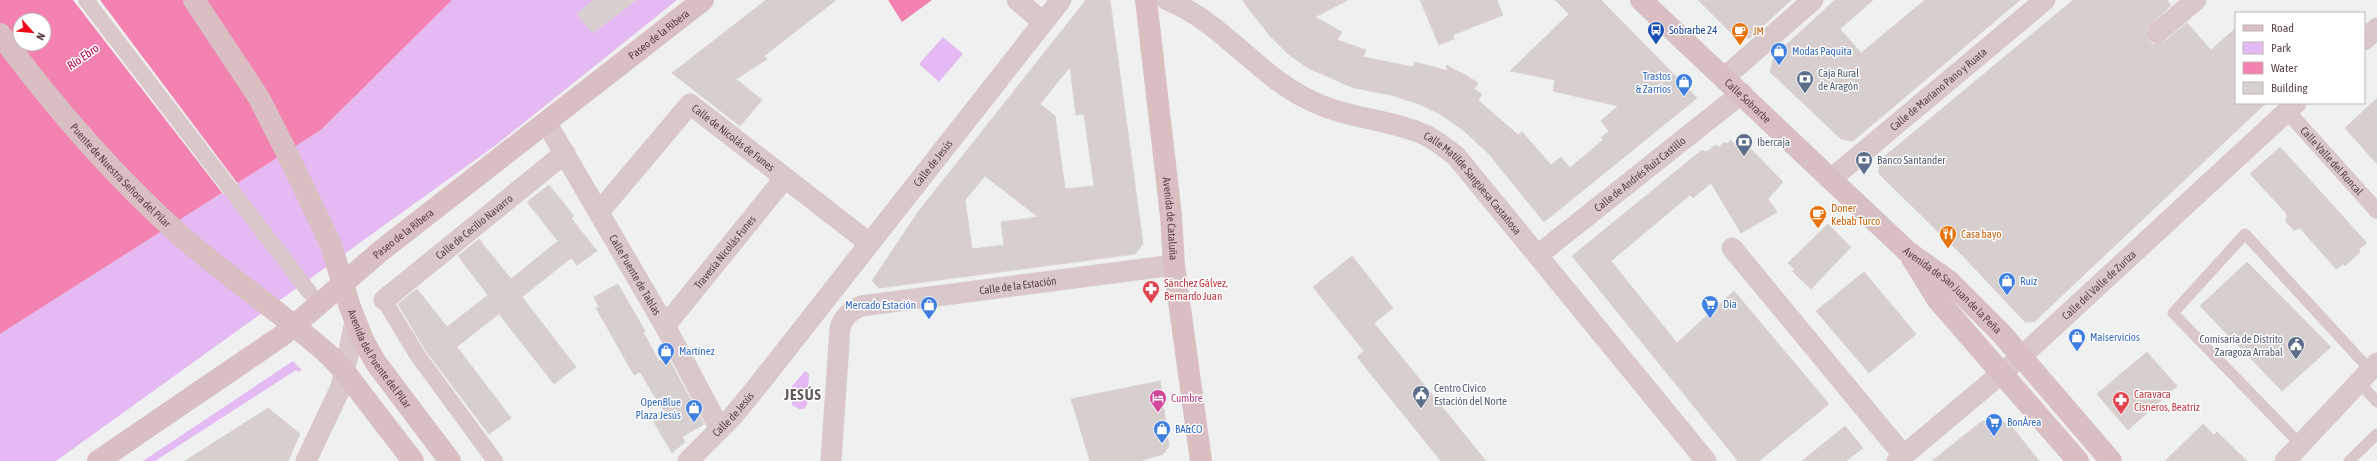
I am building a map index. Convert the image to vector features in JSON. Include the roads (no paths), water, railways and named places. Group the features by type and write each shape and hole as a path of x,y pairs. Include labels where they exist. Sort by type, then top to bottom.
{"main road":[{"name":"Avenida del Puente del Pilar","path":"194,0 259,98 331,245 355,322 376,363 450,461"},
{"name":"Paseo de la Ribera","path":"98,461 269,345 294,326 342,282 703,0"},
{"name":"Avenida de Cataluña","path":"1146,0 1171,216 1174,265 1201,461"},
{"name":"Calle Sobrarbe","path":"1641,0 1742,93 1908,252"},
{"name":"Puente de Nuestra Señora del Pilar","path":"0,34 32,78 140,198 182,237 294,326"},
{"name":"Avenida de San Juan de la Peña","path":"1908,252 1949,281 2022,356 2111,461"},
{"name":"Avenida de San Juan de la Peña","path":"1908,252 1937,299 2078,461"},
{"path":"294,326 330,356 344,371 413,461"}],"street":[{"path":"86,0 310,293"},
{"path":"1016,0 1044,22"},
{"name":"Calle de Jesús","path":"688,461 720,429 805,327 869,243 1061,0"},
{"name":"Calle Matilde Sangüesa Castañosa","path":"1167,0 1189,10 1212,24 1277,80 1303,97 1344,114 1417,131 1437,141 1456,156 1706,461"},
{"path":"1725,77 1813,0"},
{"name":"Calle de Mariano Pano y Ruata","path":"1831,178 2045,0"},
{"path":"2157,33 2196,0"},
{"name":"Calle de Andrés Ruiz Castillo","path":"1538,255 1742,93"},
{"name":"Calle de Nicolás de Funes","path":"599,212 690,104 784,179 869,243"},
{"name":"Calle Valle del Roncal","path":"2291,107 2377,211"},
{"name":"Calle del Valle de Zuriza","path":"1901,458 2022,356 2291,107"},
{"name":"Calle Puente de Tablas","path":"546,122 666,326 720,429"},
{"name":"Calle de Cecilio Navarro","path":"384,300 565,154"},
{"name":"Travesía Nicolás Funes","path":"666,326 784,179"},
{"path":"1732,248 1901,458"},
{"name":"Calle de la Estación","path":"861,306 1174,265"},
{"path":"831,461 840,328 844,318 852,310 861,306 846,287 843,278"},
{"path":"384,300 418,356 495,461"},
{"path":"306,461 341,386 355,322"},
{"path":"805,327 822,329 839,341"},
{"path":"2285,461 2369,372"}],"lane":[{"path":"2301,445 2173,313 2245,234 2369,372 2377,402"},
{"path":"2349,461 2377,434"}],"water":[{"name":"Río Ebro","path":"0,0 452,0 321,130 0,334"},
{"path":"888,0 932,0 902,22"}],"place":[{"name":"Sobrarbe 24","path":"1656,45"},
{"name":"JM","path":"1740,46"},
{"name":"Modas Paquita","path":"1779,66"},
{"name":"Caja Rural de Aragón","path":"1805,94"},
{"name":"Trastos & Zarrios","path":"1684,97"},
{"name":"Ibercaja","path":"1744,157"},
{"name":"Banco Santander","path":"1864,175"},
{"name":"Doner Kebab Turco","path":"1818,229"},
{"name":"Casa bayo","path":"1948,249"},
{"name":"Ruiz","path":"2007,296"},
{"name":"Sánchez Gálvez, Bernardo Juan","path":"1151,304"},
{"name":"Dia","path":"1710,319"},
{"name":"Mercado Estación","path":"929,320"},
{"name":"Maiservicios","path":"2077,352"},
{"name":"Comisaría de Distrito Zaragoza Arrabal","path":"2296,360"},
{"name":"Martínez","path":"666,366"},
{"name":"Centro Civico Estación del Norte","path":"1421,409"},
{"name":"Cumbre","path":"1158,413"},
{"name":"Caravaca Cisneros, Beatriz","path":"2121,415"},
{"name":"OpenBlue Plaza Jesús","path":"694,423"},
{"name":"BonÀrea","path":"1994,437"},
{"name":"BA&CO","path":"1162,444"}],"district":[{"name":"JESÚS","path":"803,395"}]}
